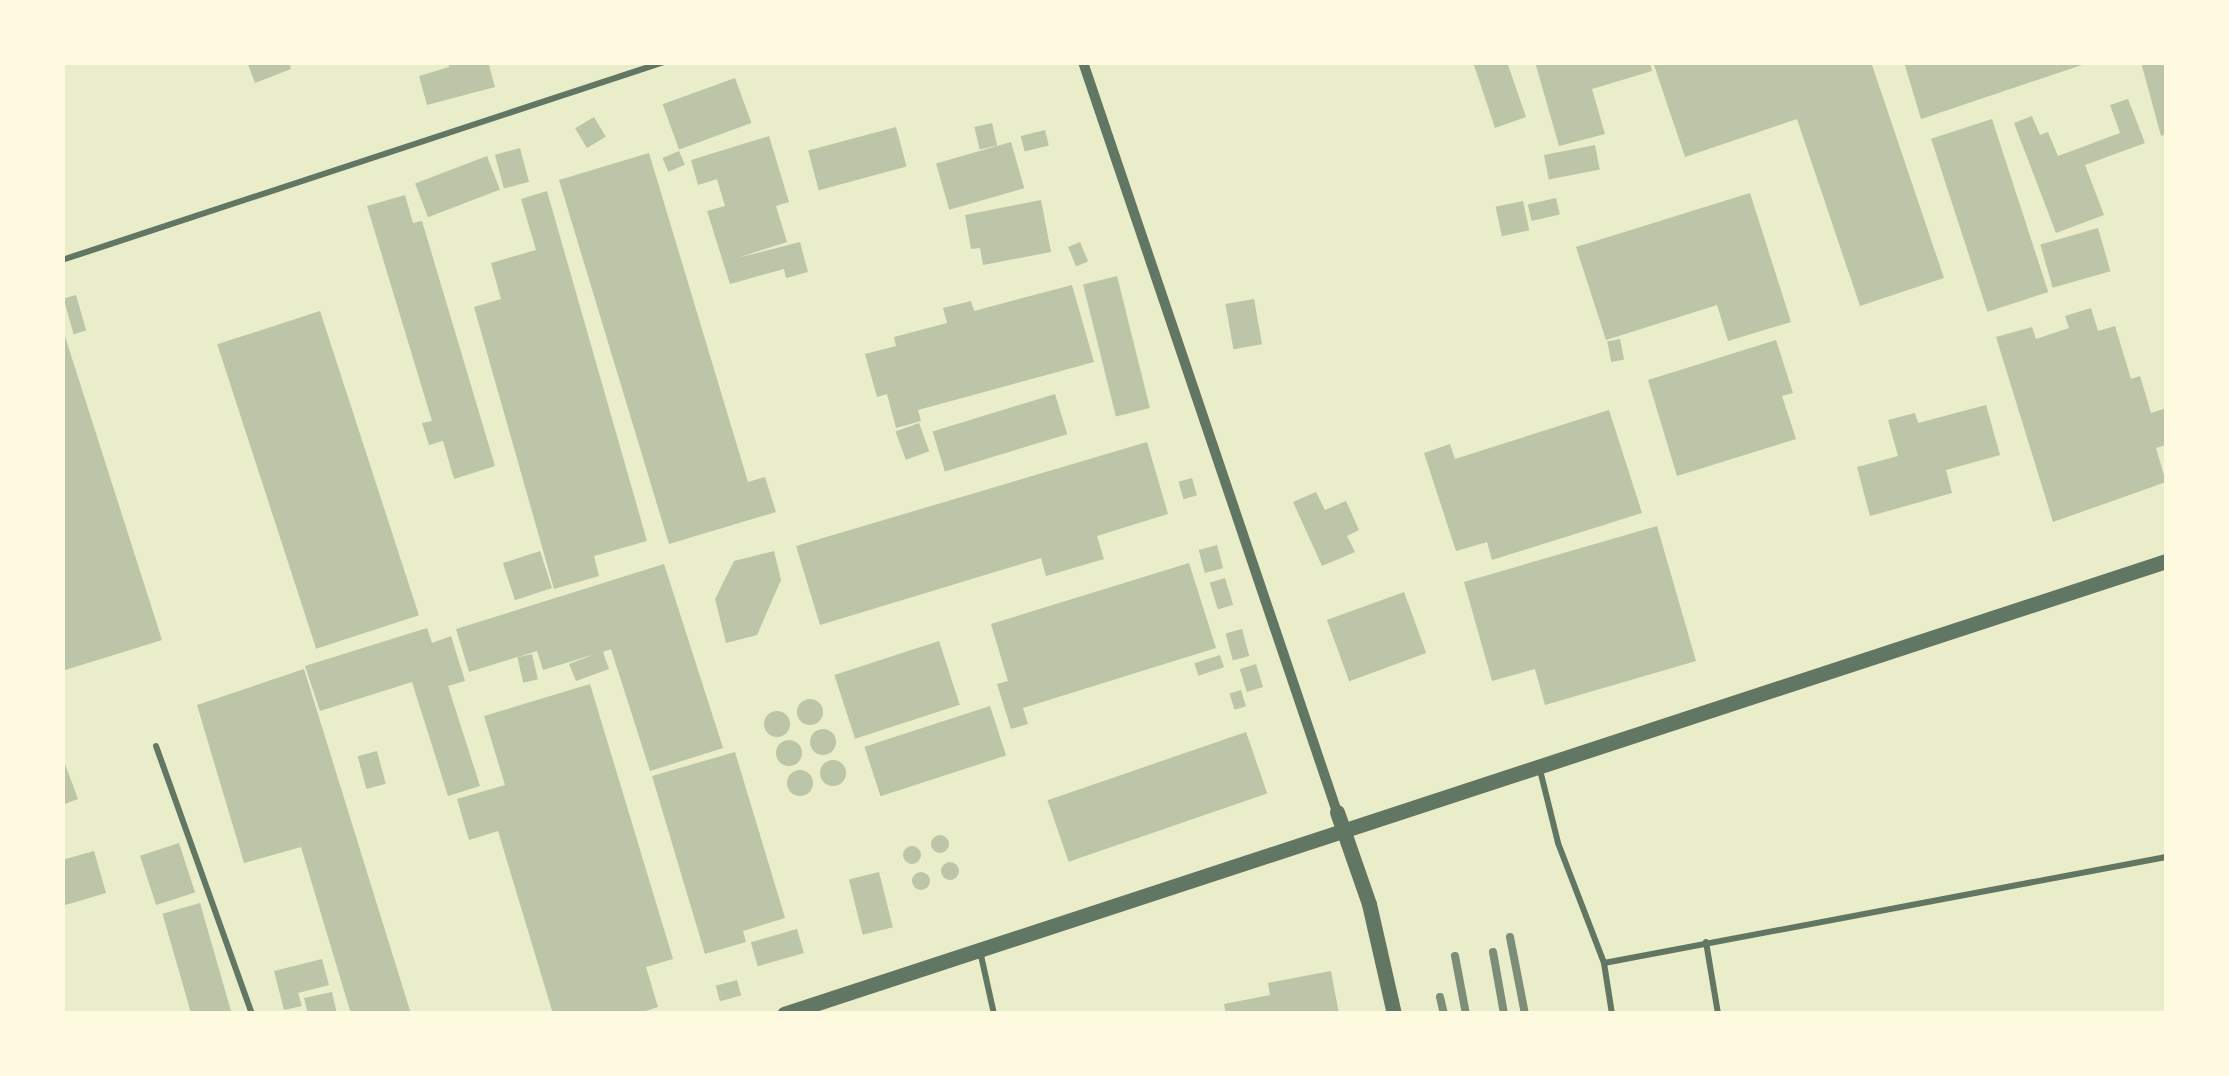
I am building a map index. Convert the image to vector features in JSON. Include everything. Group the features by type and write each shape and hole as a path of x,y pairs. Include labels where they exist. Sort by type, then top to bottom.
{"street":[{"path":"1083,62 1369,904 1394,1014"},
{"path":"784,1014 2166,561"}],"lane":[{"path":"62,260 664,62"},
{"path":"156,746 252,1014"},
{"path":"1540,769 1558,842 1604,963 1612,1014"},
{"path":"1604,963 2166,857"},
{"path":"1706,942 1718,1014"},
{"path":"980,950 994,1014"}],"building":[{"path":"247,62 289,62 291,69 255,83"},
{"path":"448,62 488,62 495,87 427,105 419,76 449,67"},
{"path":"1473,62 1507,62 1526,117 1495,128"},
{"path":"1535,62 1650,62 1652,71 1592,89 1605,134 1559,146"},
{"path":"1653,62 1871,62 1944,278 1860,306 1797,119 1685,157"},
{"path":"1904,62 2088,62 2088,63 1921,119"},
{"path":"2141,62 2166,62 2166,134 2161,136"},
{"path":"735,78 751,123 679,149 663,104"},
{"path":"2128,99 2145,143 2085,165 2104,215 2056,233 2014,123 2032,116 2040,135 2048,132 2058,156 2120,133 2110,105"},
{"path":"594,117 606,137 587,148 575,128"},
{"path":"1992,119 2048,292 1987,312 1931,139"},
{"path":"992,123 997,145 980,149 974,127"},
{"path":"896,127 907,167 819,190 808,151"},
{"path":"1045,130 1049,146 1025,152 1021,136"},
{"path":"769,136 789,202 776,206 787,242 737,258 800,242 808,272 786,278 784,269 730,284 707,211 725,206 717,179 698,185 691,160"},
{"path":"1011,142 1024,188 949,210 936,163"},
{"path":"1595,145 1600,170 1549,179 1544,155"},
{"path":"520,148 529,182 504,189 495,155"},
{"path":"679,151 685,165 668,172 662,158"},
{"path":"649,153 748,482 765,477 776,512 669,544 559,180"},
{"path":"487,156 500,190 428,217 415,184"},
{"path":"547,191 647,541 594,556 599,576 554,589 474,307 501,299 491,263 536,250 521,199"},
{"path":"1750,193 1791,322 1728,341 1717,305 1606,340 1576,247"},
{"path":"405,195 413,223 422,221 495,466 454,479 443,441 429,445 422,423 432,421 367,206"},
{"path":"1556,198 1560,215 1532,221 1528,205"},
{"path":"1041,200 1051,252 983,265 980,248 971,249 965,215"},
{"path":"1523,201 1529,230 1502,236 1496,207"},
{"path":"2098,228 2110,271 2053,288 2040,245"},
{"path":"1080,242 1088,261 1076,266 1068,247"},
{"path":"1117,276 1150,408 1116,416 1083,284"},
{"path":"1072,285 1094,362 918,410 921,421 896,428 887,394 877,397 865,354 896,346 894,337 947,323 943,308 971,301 974,311"},
{"path":"76,295 86,331 74,334 64,299"},
{"path":"1254,299 1262,344 1233,349 1225,304"},
{"path":"2091,308 2098,331 2115,326 2131,379 2140,376 2151,413 2166,408 2166,445 2156,448 2166,482 2053,522 1996,337 2032,327 2036,339 2069,328 2065,316"},
{"path":"320,311 419,615 316,649 217,344"},
{"path":"62,327 162,640 62,671"},
{"path":"1620,339 1624,360 1611,362 1607,341"},
{"path":"1776,340 1793,393 1782,396 1796,439 1677,476 1648,380"},
{"path":"1055,394 1067,434 945,472 933,431"},
{"path":"1986,405 2000,455 1946,470 1952,493 1870,516 1857,467 1898,456 1888,420 1915,413 1918,423"},
{"path":"1609,410 1642,513 1492,560 1487,542 1456,551 1424,453 1450,444 1455,459"},
{"path":"919,423 929,451 906,460 896,432"},
{"path":"1147,442 1168,514 1097,536 1104,559 1046,576 1041,558 820,625 796,546"},
{"path":"1192,478 1197,495 1184,499 1179,482"},
{"path":"1316,492 1325,510 1346,501 1359,530 1347,536 1355,552 1322,566 1293,502"},
{"path":"1657,526 1696,661 1545,705 1535,669 1492,681 1464,582"},
{"path":"1217,545 1223,568 1205,573 1199,550"},
{"path":"540,551 552,588 515,600 503,563"},
{"path":"774,551 781,580 757,635 726,643 715,599 734,561"},
{"path":"1189,563 1216,648 1023,708 1028,724 1011,729 997,684 1008,681 991,624"},
{"path":"664,564 723,748 650,771 611,649 603,652 609,669 576,681 569,664 595,654 543,670 537,651 469,672 456,629"},
{"path":"1225,578 1233,605 1218,609 1210,583"},
{"path":"1404,592 1426,653 1349,681 1327,620"},
{"path":"427,628 432,643 451,636 465,681 448,686 480,786 448,796 412,682 320,711 305,666"},
{"path":"1242,629 1249,656 1233,660 1226,633"},
{"path":"939,641 960,705 855,739 834,675"},
{"path":"532,654 538,679 523,683 517,657"},
{"path":"1220,655 1224,667 1198,676 1194,663"},
{"path":"1256,664 1263,687 1247,692 1240,669"},
{"path":"304,669 411,1014 351,1014 301,847 244,863 197,705"},
{"path":"590,684 673,959 646,967 658,1007 636,1014 553,1014 498,831 469,840 457,799 505,785 484,716"},
{"path":"1241,690 1246,706 1234,710 1230,694"},
{"path":"810,699 819,703 823,712 819,721 810,725 801,721 797,712 801,703"},
{"path":"990,706 1006,755 881,796 864,747"},
{"path":"777,711 786,715 790,724 786,733 777,737 768,733 764,724 768,715"},
{"path":"823,729 832,733 836,742 832,751 823,755 814,751 810,742 814,733"},
{"path":"1246,732 1267,793 1069,862 1047,800"},
{"path":"789,740 798,744 802,753 798,762 789,766 780,762 776,753 780,744"},
{"path":"377,751 386,784 366,789 358,756"},
{"path":"735,752 785,918 743,931 746,942 705,954 652,776"},
{"path":"62,756 78,799 62,805"},
{"path":"833,760 842,764 846,773 842,782 833,786 824,782 820,773 824,764"},
{"path":"800,770 809,774 813,783 809,792 800,796 791,792 787,783 791,774"},
{"path":"940,835 949,844 940,853 931,844"},
{"path":"179,843 195,892 156,905 140,856"},
{"path":"912,846 921,855 912,864 903,855"},
{"path":"94,851 106,893 62,906 62,860"},
{"path":"950,862 959,871 950,880 941,871"},
{"path":"879,872 893,927 863,935 849,879"},
{"path":"921,872 930,881 921,890 912,881"},
{"path":"200,903 232,1014 191,1014 163,914"},
{"path":"797,929 804,953 758,966 751,942"},
{"path":"322,959 329,985 298,993 302,1006 284,1010 274,971"},
{"path":"1331,971 1339,1014 1226,1014 1224,1004 1270,995 1268,983"},
{"path":"737,980 741,995 720,1001 716,986"},
{"path":"332,992 337,1014 308,1014 304,998"}],"railway":[{"path":"1510,937 1525,1014"},
{"path":"1493,952 1504,1014"},
{"path":"1455,956 1466,1014"},
{"path":"1440,997 1444,1014"}]}
